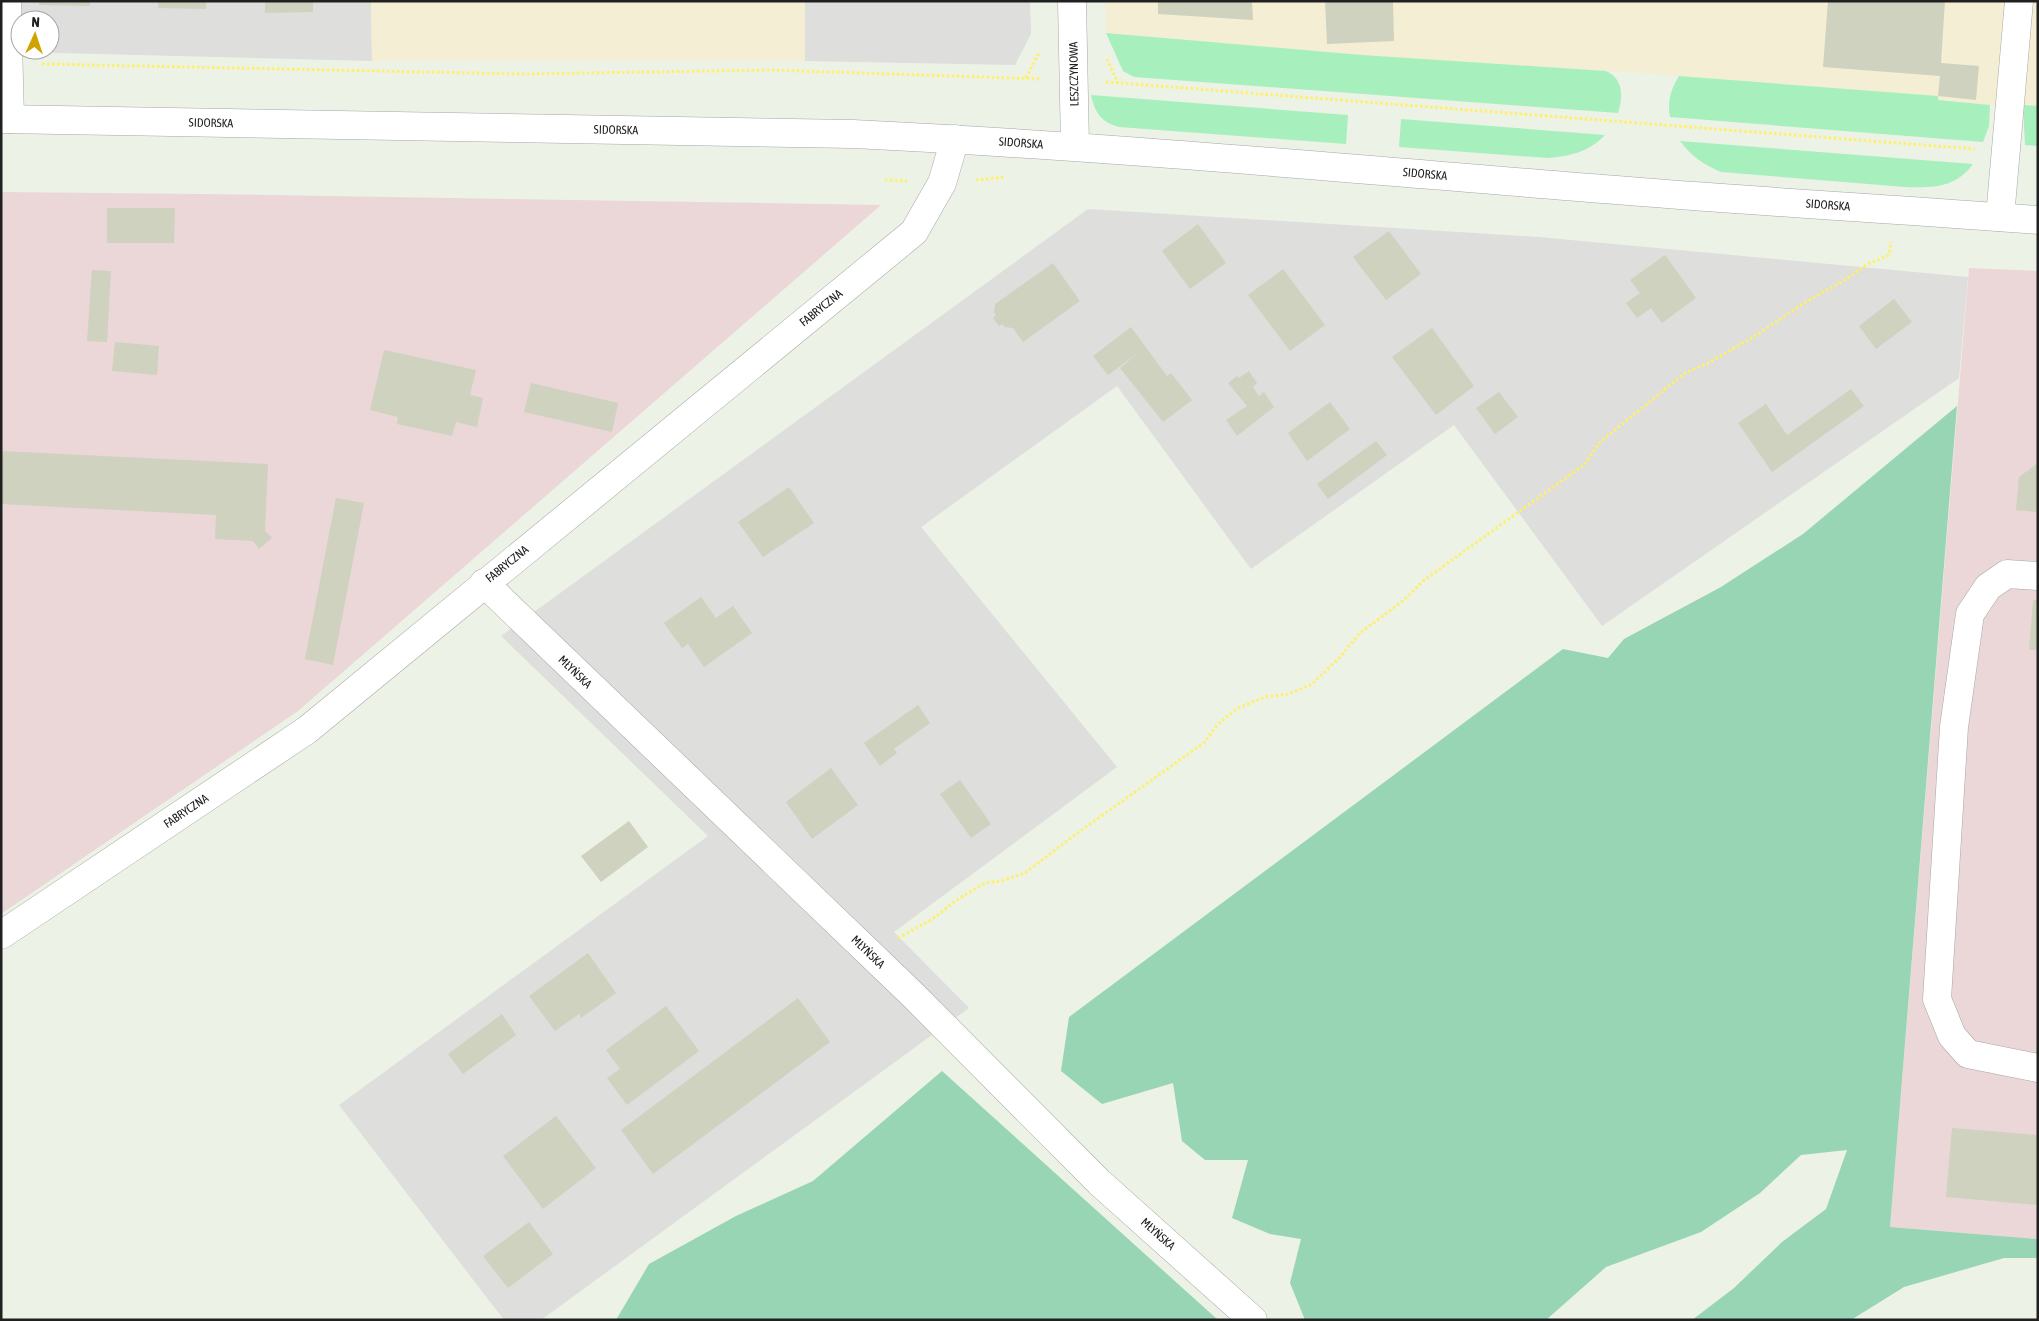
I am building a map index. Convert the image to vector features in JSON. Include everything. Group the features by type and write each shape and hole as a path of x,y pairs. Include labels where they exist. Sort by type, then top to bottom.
{"street":[{"path":"6,119 8,63 7,1"},
{"name":"LESZCZYNOWA","path":"1072,1 1075,146"},
{"path":"2000,217 2019,1"},
{"name":"SIDORSKA","path":"6,119 853,134 955,139 1075,146 1625,191 2038,220"},
{"name":"FABRYCZNA","path":"1,935 307,730 914,232 942,183 955,139"},
{"path":"2038,576 2007,574 1988,587 1970,614 1954,727 1937,999 1952,1036 1968,1054 2038,1068"},
{"name":"MŁYŃSKA","path":"484,583 869,954 1099,1182 1252,1320"}],"path":[{"path":"1026,78 1043,45"},
{"path":"8,63 523,74 771,70 1044,79"},
{"path":"1101,82 2007,151"},
{"path":"869,954 930,920 958,898 984,883 1001,881 1025,873 1205,742 1217,725 1238,708 1265,697 1290,694 1312,684 1340,657 1360,633 1403,601 1423,581 1586,464 1599,443 1685,373 1710,362 1868,264 1889,255 1892,239"}],"shaded area":[{"path":"20,1 371,1 372,61 60,53 60,10 20,10"},
{"path":"371,1 805,1 805,61 372,61"},
{"path":"805,1 1030,1 1031,34 1015,65 805,61"},
{"path":"1105,1 2038,1 2038,106 1990,105 1938,100 1938,96 1685,76 1362,55 1106,33"},
{"path":"1,192 881,205 298,711 1,914"},
{"path":"1088,209 1539,237 1968,277 1959,378 1602,626 1454,425 1251,569 1117,386 921,527 1117,767 894,932 969,1008 541,1320 504,1320 339,1105 708,836 501,636"},
{"path":"1969,268 2038,271 2038,1239 1890,1227"}],"green space":[{"path":"1106,33 1362,55 1606,71 1612,74 1619,84 1621,101 1618,113 1134,77 1123,71"},
{"path":"1679,76 1938,96 1938,100 1990,105 1989,126 1983,142 1670,117 1670,95"},
{"path":"1091,95 1348,115 1346,144 1119,127 1100,116"},
{"path":"2023,105 2038,106 2038,146 2025,145"},
{"path":"1401,119 1605,135 1599,141 1579,152 1548,158 1399,147"},
{"path":"1680,141 1973,164 1959,178 1951,182 1924,187 1905,187 1721,172 1698,160"},
{"path":"1957,406 1890,1227 2038,1239 2038,1258 2004,1258 1904,1287 1851,1320 1692,1320 1734,1288 1782,1242 1826,1209 1847,1150 1801,1155 1760,1193 1701,1232 1606,1267 1546,1320 1305,1320 1290,1283 1301,1239 1270,1234 1232,1218 1248,1160 1205,1160 1182,1141 1173,1083 1102,1104 1061,1071 1069,1017 1563,649 1608,658 1624,639 1721,587 1803,534"},
{"path":"942,1071 1218,1320 616,1320 649,1264 736,1216 813,1181"}],"building":[{"path":"39,1 90,1 90,6 39,5"},
{"path":"158,1 206,1 206,9 158,8"},
{"path":"265,1 313,1 313,12 265,13"},
{"path":"1158,1 1252,1 1253,20 1158,14"},
{"path":"1325,1 1393,1 1394,41 1327,44"},
{"path":"1828,1 1945,1 1941,63 1979,66 1976,100 1938,96 1940,76 1823,67"},
{"path":"107,208 175,208 174,243 107,243"},
{"path":"1198,224 1226,263 1190,289 1162,251"},
{"path":"1389,231 1421,274 1386,300 1353,257"},
{"path":"1665,255 1696,298 1662,323 1651,308 1637,318 1626,303 1640,293 1630,280"},
{"path":"1053,263 1080,301 1023,342 1013,328 1005,327 1002,324 999,326 993,318 996,315 994,312 995,304"},
{"path":"1283,269 1325,325 1290,351 1248,295"},
{"path":"92,270 111,271 107,342 87,341"},
{"path":"1894,299 1912,322 1876,349 1859,326"},
{"path":"1131,327 1167,376 1171,373 1192,400 1163,422 1120,368 1139,352 1108,375 1093,356"},
{"path":"1432,328 1474,386 1436,415 1392,357"},
{"path":"115,342 159,346 157,375 112,371"},
{"path":"384,350 476,370 470,395 483,398 477,427 456,422 452,436 397,424 398,417 370,410"},
{"path":"1249,371 1257,383 1253,387 1259,396 1264,392 1274,407 1237,436 1226,420 1247,406 1228,383 1237,376 1239,378"},
{"path":"531,383 618,403 612,432 524,412"},
{"path":"1851,389 1864,406 1772,472 1738,423 1766,404 1787,435"},
{"path":"1499,392 1518,417 1495,434 1476,408"},
{"path":"1330,402 1350,429 1307,461 1288,433"},
{"path":"1376,441 1387,455 1328,499 1317,484"},
{"path":"1,451 268,464 265,531 272,538 259,549 253,541 215,539 216,515 1,504"},
{"path":"2038,463 2038,512 2016,510 2019,477"},
{"path":"789,487 814,523 763,557 738,522"},
{"path":"336,498 364,503 333,665 305,659"},
{"path":"701,597 716,618 733,606 752,633 704,667 688,644 682,648 664,623"},
{"path":"2033,600 2038,600 2038,650 2029,650"},
{"path":"918,705 930,723 894,749 897,753 880,766 864,743"},
{"path":"831,768 858,805 812,839 786,802"},
{"path":"960,780 991,824 971,838 940,794"},
{"path":"629,821 648,847 601,882 581,856"},
{"path":"588,953 616,993 581,1018 579,1014 555,1031 529,996"},
{"path":"798,998 830,1042 653,1174 621,1130"},
{"path":"666,1006 699,1051 627,1105 607,1078 620,1069 606,1050"},
{"path":"502,1014 516,1035 463,1074 448,1054"},
{"path":"556,1116 596,1168 543,1209 503,1156"},
{"path":"1952,1128 2038,1135 2038,1205 1946,1197"},
{"path":"529,1222 553,1254 508,1288 483,1256"}]}
